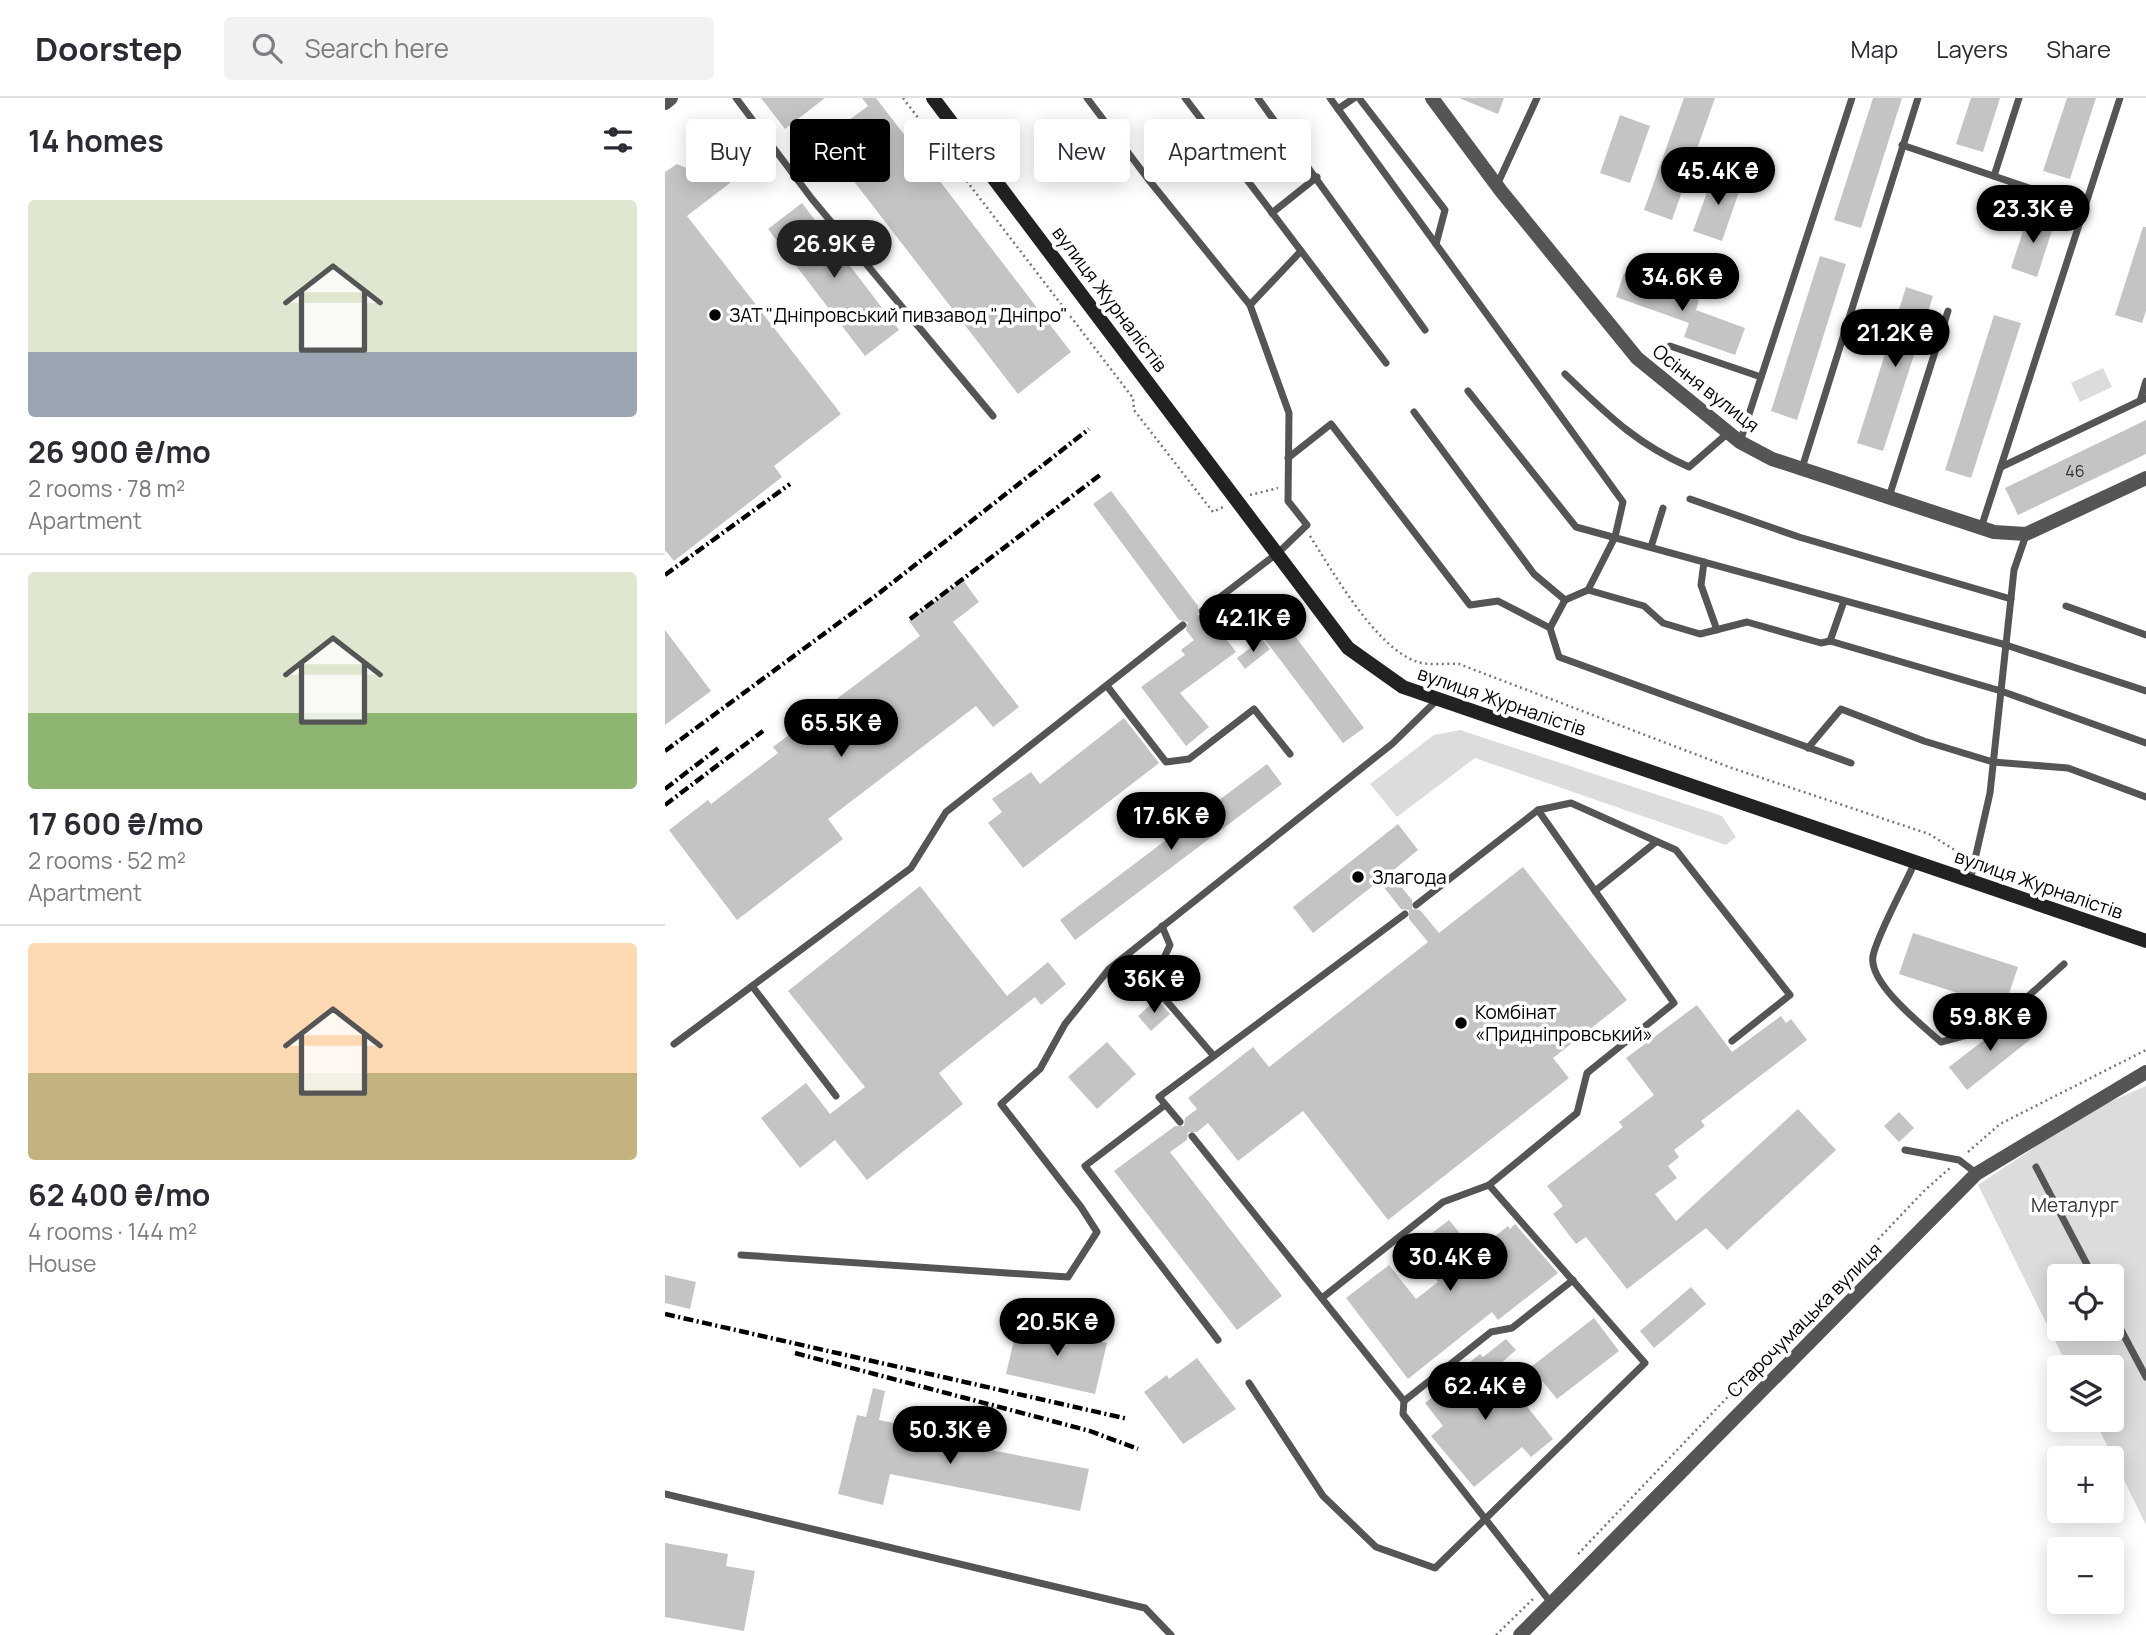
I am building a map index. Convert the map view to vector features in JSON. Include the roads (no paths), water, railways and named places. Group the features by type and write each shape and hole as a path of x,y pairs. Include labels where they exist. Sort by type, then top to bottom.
{"street":[{"path":"665,103 671,98"},
{"name":"вулиця Журналістів","path":"933,98 1349,648 1403,687 1436,701 2146,942"},
{"name":"Осіння вулиця","path":"1431,98 1497,185 1637,358 1734,438 1772,459 1981,528 2026,534"},
{"path":"2026,534 2146,478"},
{"name":"Старочумацька вулиця","path":"1520,1635 1553,1605 1976,1174 2146,1072"}],"lane":[{"path":"736,98 812,199 993,416"},
{"path":"1087,98 1148,179 1250,305 1289,413 1288,501 1305,521 1305,529 1202,611"},
{"path":"1185,98 1386,363"},
{"path":"1258,98 1425,330"},
{"path":"1330,98 1623,502 1615,537 1588,590"},
{"path":"1338,109 1356,98 1445,210 1436,244"},
{"path":"1497,185 1537,98"},
{"path":"1565,374 1623,430 1653,451 1689,467 1734,438 1761,377 1852,98"},
{"path":"1802,469 1918,98"},
{"path":"1994,176 2019,98"},
{"path":"1981,528 2120,98"},
{"path":"1902,145 2085,207"},
{"path":"1272,213 1317,177"},
{"path":"1250,305 1301,251"},
{"path":"1889,497 1948,311"},
{"path":"1670,346 1761,377"},
{"path":"2001,467 2143,400 2146,381"},
{"path":"1468,391 1576,527 2006,645 2146,691"},
{"path":"1414,412 1534,573 1565,600"},
{"path":"1288,458 1331,424 1470,605 1498,601 1550,628 1559,657 1851,763"},
{"path":"1690,499 1799,537 2011,599"},
{"path":"1651,547 1663,508"},
{"path":"1971,881 1993,762 2014,570 2026,534"},
{"path":"1704,562 1700,585 1717,629"},
{"path":"1550,628 1565,600 1588,590 1644,606 1663,623 1700,634 1747,622 1821,643 1830,641 2001,691 2146,743"},
{"path":"1830,641 1845,601"},
{"path":"2066,606 2146,635"},
{"path":"674,1044 911,868 946,812 1183,625"},
{"path":"1107,686 1166,762 1189,759 1254,709 1290,754"},
{"path":"741,1255 1068,1277 1097,1232 1081,1207 1001,1104 1040,1069 1065,1024 1109,969 1392,744 1436,701"},
{"path":"1808,748 1841,709 1924,741 1993,762 2068,768 2146,797"},
{"path":"1416,905 1538,810 1571,803 1648,835 1655,842 1676,850 1790,995 1732,1041"},
{"path":"1322,1298 1443,1202 1489,1185 1577,1113 1587,1073 1674,1003 1538,810"},
{"path":"1595,891 1655,842"},
{"path":"1915,862 1872,957 1877,976 1906,1011 1941,1042 1993,1028 2064,964"},
{"path":"1180,1122 1159,1097 1405,914"},
{"path":"1162,926 1170,945 1152,984 1213,1055"},
{"path":"753,986 836,1097"},
{"path":"1165,1105 1086,1166 1218,1340"},
{"path":"1192,1136 1404,1401 1403,1413 1553,1605"},
{"path":"1905,1150 1959,1160 1976,1174"},
{"path":"2036,1167 2087,1264"},
{"path":"1249,1383 1323,1496 1376,1547 1435,1568 1486,1522 1645,1363 1489,1185"},
{"path":"1404,1401 1492,1332 1512,1328 1573,1280"},
{"path":"2124,1336 2146,1377"},
{"path":"665,1494 1145,1608 1171,1635"}],"railway":[{"path":"665,751 878,594 1089,429"},
{"path":"910,619 1100,475"},
{"path":"665,575 790,484"},
{"path":"665,805 763,731"},
{"path":"665,789 721,746"},
{"path":"665,1314 1128,1419"},
{"path":"795,1353 1090,1431 1138,1449"}],"place":[{"name":"ЗАТ \"Дніпровський пивзавод \"Дніпро\"","path":"715,315"},
{"name":"Злагода","path":"1358,877"},
{"name":"Комбінат «Придніпровський»","path":"1461,1023"}],"park label":[{"name":"Металург","path":"2075,1205"}]}
